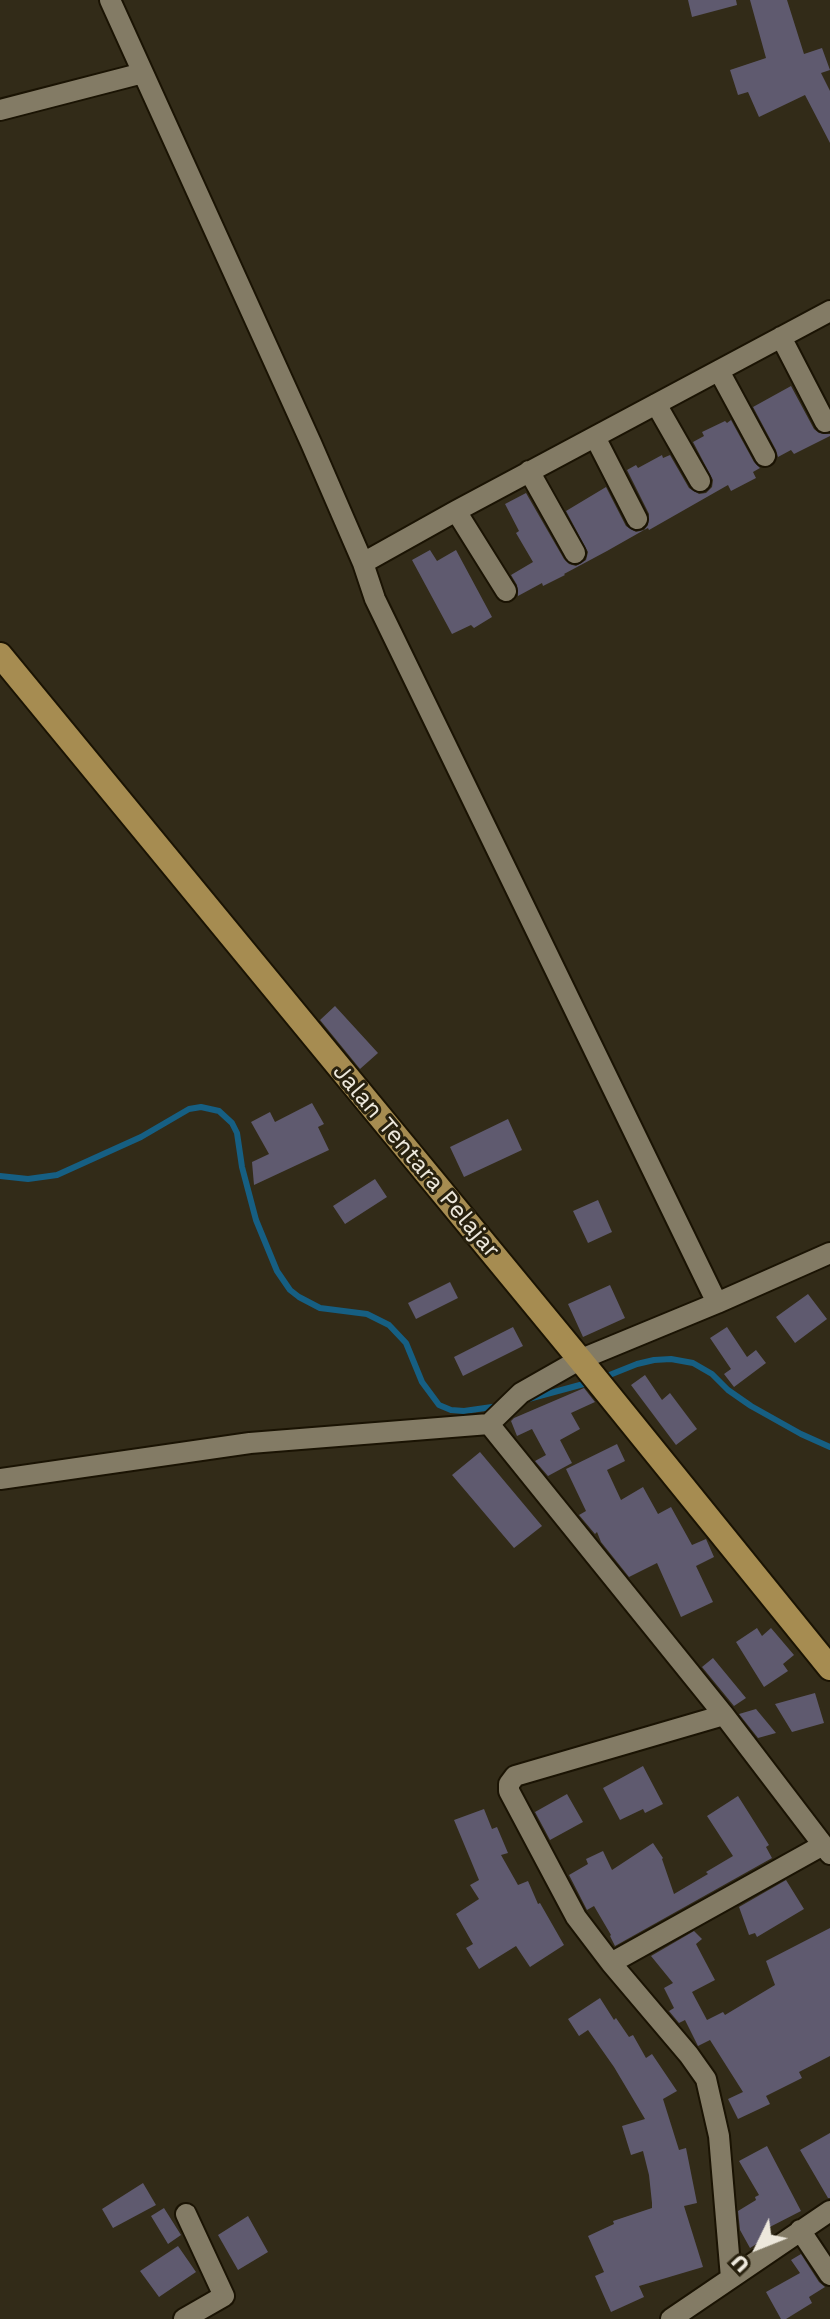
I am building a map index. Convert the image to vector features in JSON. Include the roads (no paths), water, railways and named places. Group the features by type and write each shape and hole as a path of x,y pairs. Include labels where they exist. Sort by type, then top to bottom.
{"highway":[{"name":"Jalan Tentara Pelajar","path":"0,655 830,1668"}],"street":[{"path":"119,3 143,73 311,443 363,563 375,599 717,1303"},
{"path":"0,110 143,73"},
{"path":"363,563 830,311"},
{"path":"781,337 825,422"},
{"path":"719,371 765,456"},
{"path":"656,404 700,481"},
{"path":"595,437 637,519"},
{"path":"529,471 575,553"},
{"path":"456,511 506,591"},
{"path":"0,1479 250,1443 493,1419 521,1393 830,1253"},
{"path":"493,1419 826,1850 611,1963"},
{"path":"724,1715 515,1776 509,1784 509,1791 576,1917 706,2079 719,2136 731,2278"},
{"path":"671,2319 830,2211"},
{"path":"184,2319 224,2296 186,2214"},
{"path":"800,2230 830,2275"}],"waterway":[{"path":"0,1176 28,1179 57,1175 141,1137 189,1109 201,1107 219,1111 232,1123 237,1133 256,1220 277,1271 290,1290 320,1308 367,1314 389,1325 406,1343 422,1382 439,1405 464,1411 499,1406"},
{"path":"602,1378 654,1360 693,1363 712,1374 751,1406 830,1447"},
{"path":"521,1401 591,1382"}]}
